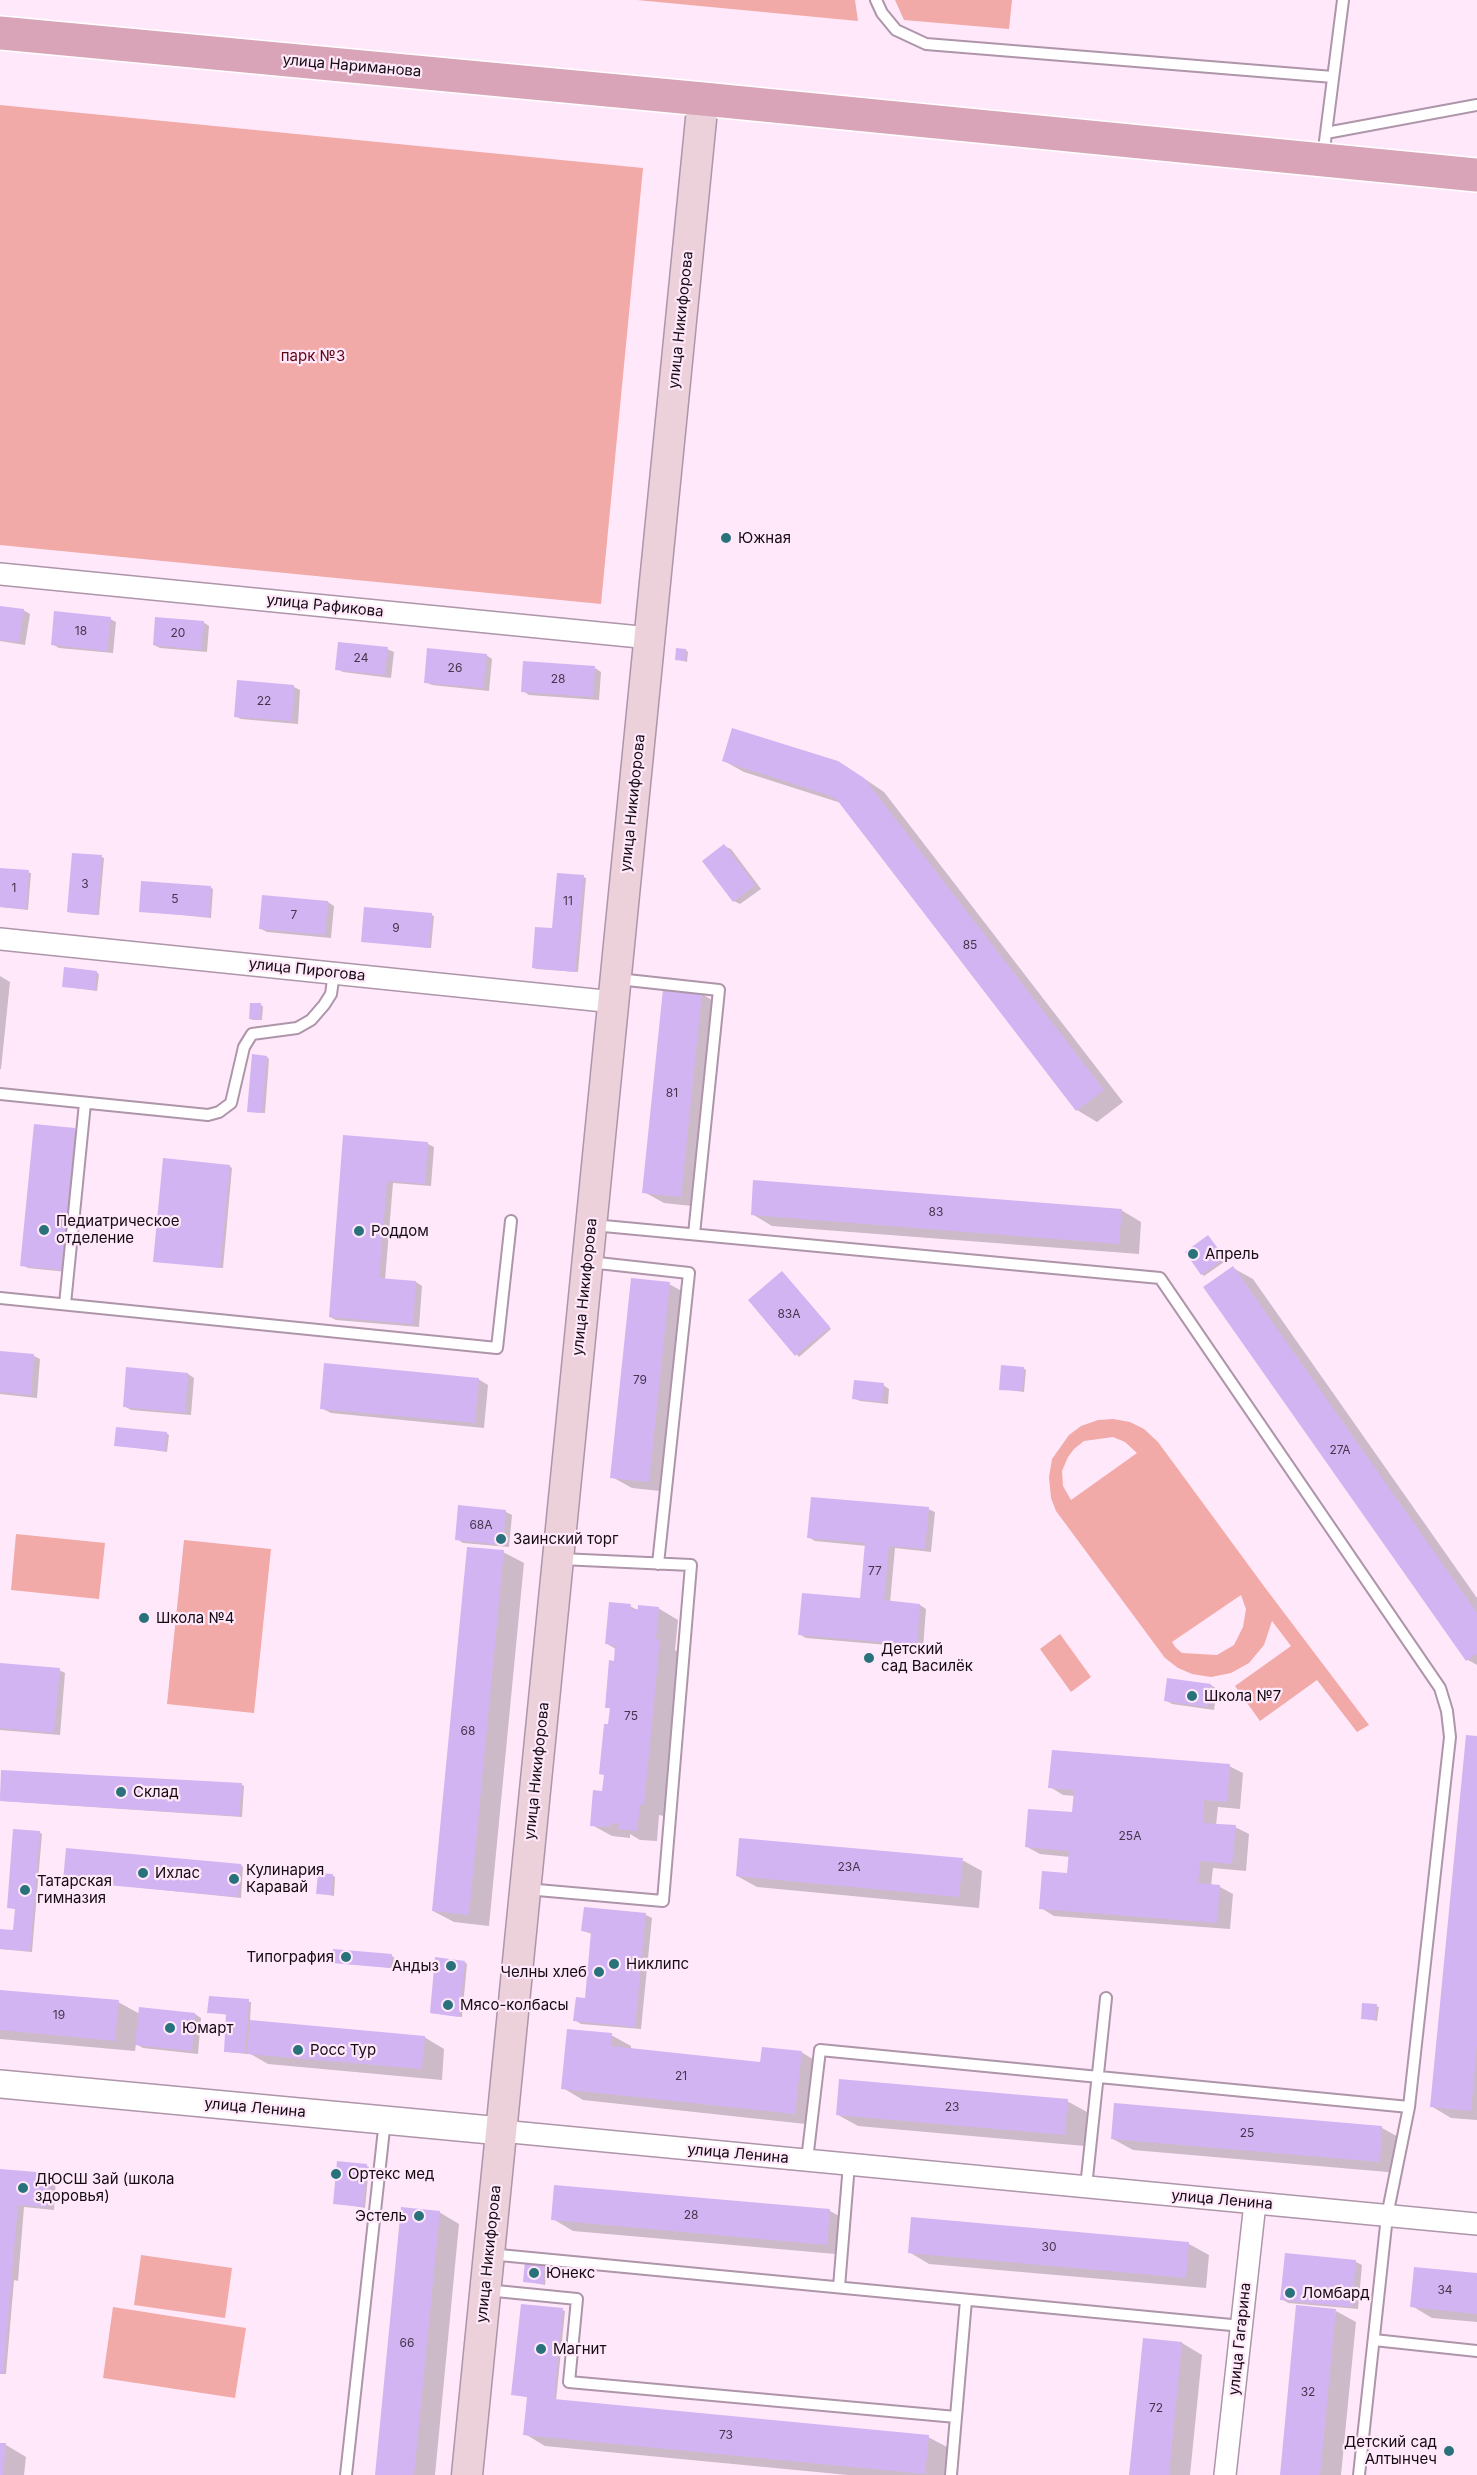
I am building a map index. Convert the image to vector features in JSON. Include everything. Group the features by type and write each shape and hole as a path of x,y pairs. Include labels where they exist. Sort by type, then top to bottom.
{"main road":[{"name":"улица Нариманова","path":"0,33 703,99 1324,147 1477,175"},
{"name":"улица Никифорова","path":"467,2475 703,99"}],"street":[{"name":"улица Рафикова","path":"0,573 650,638"},
{"name":"улица Пирогова","path":"0,939 334,973 615,990"},
{"name":"улица Ленина","path":"0,2084 1477,2224"},
{"name":"улица Гагарина","path":"1225,2475 1255,2203"}],"lane":[{"path":"876,0 882,13 896,30 926,44 1333,77"},
{"path":"1343,0 1324,147 1477,105"},
{"path":"0,1098 85,1103 208,1115 225,1109 231,1102 244,1047 252,1034 297,1028 311,1020 331,994 334,973"},
{"path":"615,990 719,990 694,1234"},
{"path":"65,1304 85,1103"},
{"path":"0,1298 497,1348 511,1221"},
{"path":"591,1224 1160,1278 1440,1688 1447,1712 1449,1737 1409,2107 1387,2216 1359,2475"},
{"path":"588,1262 689,1273 658,1564"},
{"path":"525,1889 663,1901 691,1565 558,1559"},
{"path":"1086,2187 1106,1998"},
{"path":"807,2160 820,2050 1409,2107"},
{"path":"346,2475 385,2120"},
{"path":"839,2287 849,2164"},
{"path":"489,2254 1242,2326"},
{"path":"485,2290 578,2299 569,2382 956,2417"},
{"path":"951,2475 966,2300"},
{"path":"1374,2340 1477,2351"}],"green space":[{"path":"637,0 855,0 858,21"},
{"path":"895,0 1012,0 1009,29 904,20"},
{"name":"парк №3","path":"0,105 643,168 601,604 0,545"},
{"path":"1113,1419 1130,1422 1144,1429 1158,1442 1369,1725 1357,1732 1317,1680 1260,1721 1235,1686 1291,1646 1272,1621 1264,1645 1249,1663 1231,1673 1211,1677 1192,1674 1178,1668 1165,1658 1056,1511 1051,1498 1049,1477 1052,1459 1069,1435 1081,1426 1098,1420","holes":["1113,1437 1125,1442 1137,1453 1071,1500 1063,1486 1062,1471 1068,1457 1084,1441","1241,1595 1246,1609 1243,1627 1234,1645 1217,1655 1182,1653 1176,1648 1172,1642"]},
{"path":"16,1534 105,1543 99,1599 11,1590"},
{"path":"184,1540 271,1549 254,1713 167,1704"},
{"path":"1060,1634 1091,1677 1071,1692 1040,1649"},
{"path":"141,2255 232,2268 225,2318 134,2305"},
{"path":"113,2307 246,2328 235,2398 103,2378"}],"building":[{"path":"0,606 24,609 19,642 0,640"},
{"path":"54,611 111,617 107,651 51,645"},
{"path":"155,617 204,621 201,650 153,645"},
{"path":"338,642 388,647 385,675 335,670"},
{"path":"427,648 487,654 483,688 424,683"},
{"path":"676,648 686,649 685,661 675,660"},
{"path":"523,661 595,666 593,697 521,692"},
{"path":"237,680 294,685 292,721 234,717"},
{"path":"732,728 838,761 864,778 1104,1090 1076,1111 837,800 828,795 722,761"},
{"path":"724,844 755,885 733,902 702,861"},
{"path":"72,853 102,855 97,915 67,912"},
{"path":"0,868 29,870 26,909 0,907"},
{"path":"557,873 584,875 575,972 532,968 535,927 552,928"},
{"path":"141,881 211,886 209,917 139,912"},
{"path":"262,895 328,901 325,935 259,929"},
{"path":"364,907 432,913 429,948 361,942"},
{"path":"64,967 97,971 95,990 62,987"},
{"path":"663,989 702,993 681,1197 642,1193"},
{"path":"250,1003 261,1003 260,1020 249,1019"},
{"path":"252,1054 267,1056 262,1113 247,1112"},
{"name":"Педиатрическое отделение","path":"34,1124 75,1128 61,1270 20,1266"},
{"name":"Роддом","path":"343,1135 428,1142 425,1184 387,1181 379,1278 416,1281 413,1324 329,1317"},
{"path":"163,1158 230,1165 220,1268 153,1262"},
{"path":"753,1180 1122,1209 1119,1244 751,1215"},
{"path":"1208,1235 1225,1258 1201,1275 1185,1252"},
{"path":"1233,1266 1477,1613 1477,1654 1466,1661 1203,1287"},
{"path":"782,1271 830,1327 795,1356 748,1300"},
{"path":"631,1278 670,1282 649,1482 610,1478"},
{"path":"0,1351 34,1354 31,1395 0,1392"},
{"path":"324,1363 479,1378 475,1423 320,1409"},
{"path":"1001,1365 1024,1367 1022,1391 999,1390"},
{"path":"126,1367 188,1373 185,1413 123,1407"},
{"path":"854,1380 884,1383 882,1402 852,1399"},
{"path":"116,1427 167,1432 165,1451 114,1446"},
{"path":"811,1497 929,1507 925,1549 889,1546 884,1600 920,1604 917,1645 798,1635 802,1593 860,1598 865,1543 807,1538"},
{"path":"458,1505 506,1510 503,1545 455,1540"},
{"path":"467,1547 504,1550 469,1915 432,1911"},
{"path":"609,1602 631,1604 630,1609 638,1609 638,1605 659,1607 656,1639 660,1639 644,1805 640,1805 637,1831 618,1829 619,1824 611,1823 610,1827 590,1826 593,1790 602,1791 604,1775 599,1774 604,1724 608,1724 610,1708 605,1708 609,1660 614,1661 615,1645 605,1644"},
{"path":"0,1663 60,1668 54,1733 0,1728"},
{"path":"1167,1678 1211,1684 1208,1707 1164,1701"},
{"path":"1466,1735 1477,1736 1477,2044 1471,2111 1430,2107"},
{"path":"1052,1750 1230,1764 1227,1802 1204,1800 1203,1823 1236,1825 1232,1864 1200,1861 1198,1883 1220,1885 1217,1923 1039,1909 1042,1871 1067,1873 1069,1851 1025,1847 1028,1809 1072,1812 1074,1790 1048,1788"},
{"name":"Склад","path":"1,1770 242,1783 239,1816 0,1801"},
{"path":"13,1829 40,1831 30,1951 0,1949 0,1929 13,1930 15,1909 7,1908"},
{"path":"739,1838 963,1858 959,1897 736,1876"},
{"path":"66,1848 241,1864 238,1897 63,1881"},
{"path":"318,1873 333,1874 331,1895 316,1894"},
{"name":"Никлипс","path":"584,1907 646,1913 635,2027 573,2021 576,1997 585,1998 591,1932 581,1931"},
{"path":"333,1949 392,1954 390,1968 332,1963"},
{"path":"435,1957 465,1961 459,2017 430,2013"},
{"path":"0,1990 119,2000 115,2041 0,2030"},
{"path":"209,1996 249,1999 245,2053 224,2052 226,2014 207,2013"},
{"path":"1362,2003 1377,2004 1375,2020 1361,2019"},
{"path":"139,2007 195,2013 192,2051 135,2045"},
{"path":"250,2020 425,2036 422,2069 247,2054"},
{"path":"567,2029 612,2033 611,2046 760,2062 762,2047 802,2051 795,2114 561,2089"},
{"path":"839,2079 1068,2099 1065,2135 836,2115"},
{"path":"1114,2103 1382,2126 1380,2162 1111,2139"},
{"path":"337,2161 367,2164 363,2207 333,2204"},
{"path":"0,2169 50,2173 48,2207 18,2205 3,2374 0,2373"},
{"path":"554,2185 830,2209 827,2245 551,2220"},
{"path":"401,2207 440,2211 414,2475 375,2475"},
{"path":"911,2217 1189,2242 1186,2278 908,2253"},
{"path":"1285,2253 1356,2260 1352,2307 1280,2300"},
{"path":"525,2261 545,2263 543,2284 523,2282"},
{"path":"1414,2267 1477,2273 1477,2314 1410,2307"},
{"path":"521,2304 563,2308 554,2399 929,2435 925,2474 523,2435 527,2397 511,2395"},
{"path":"1296,2305 1336,2309 1320,2475 1280,2475"},
{"path":"1143,2338 1182,2342 1169,2475 1129,2475"},
{"path":"0,2443 6,2443 3,2475 0,2475"}],"place":[{"name":"Южная","path":"726,538"},
{"name":"Педиатрическое отделение","path":"44,1230"},
{"name":"Роддом","path":"359,1231"},
{"name":"Апрель","path":"1193,1254"},
{"name":"Заинский торг","path":"501,1539"},
{"name":"Школа №4","path":"144,1618"},
{"name":"Детский сад Василёк","path":"869,1658"},
{"name":"Школа №7","path":"1192,1696"},
{"name":"Склад","path":"121,1792"},
{"name":"Ихлас","path":"143,1873"},
{"name":"Кулинария Каравай","path":"234,1879"},
{"name":"Татарская гимназия","path":"25,1890"},
{"name":"Типография","path":"346,1957"},
{"name":"Никлипс","path":"614,1964"},
{"name":"Андыз","path":"451,1966"},
{"name":"Челны хлеб","path":"599,1972"},
{"name":"Мясо-колбасы","path":"448,2005"},
{"name":"Юмарт","path":"170,2028"},
{"name":"Росс Тур","path":"298,2050"},
{"name":"Ортекс мед","path":"336,2174"},
{"name":"ДЮСШ Зай (школа здоровья)","path":"23,2188"},
{"name":"Эстель","path":"419,2216"},
{"name":"Юнекс","path":"534,2273"},
{"name":"Ломбард","path":"1290,2293"},
{"name":"Магнит","path":"541,2349"},
{"name":"Детский сад Алтынчеч","path":"1449,2451"}]}
